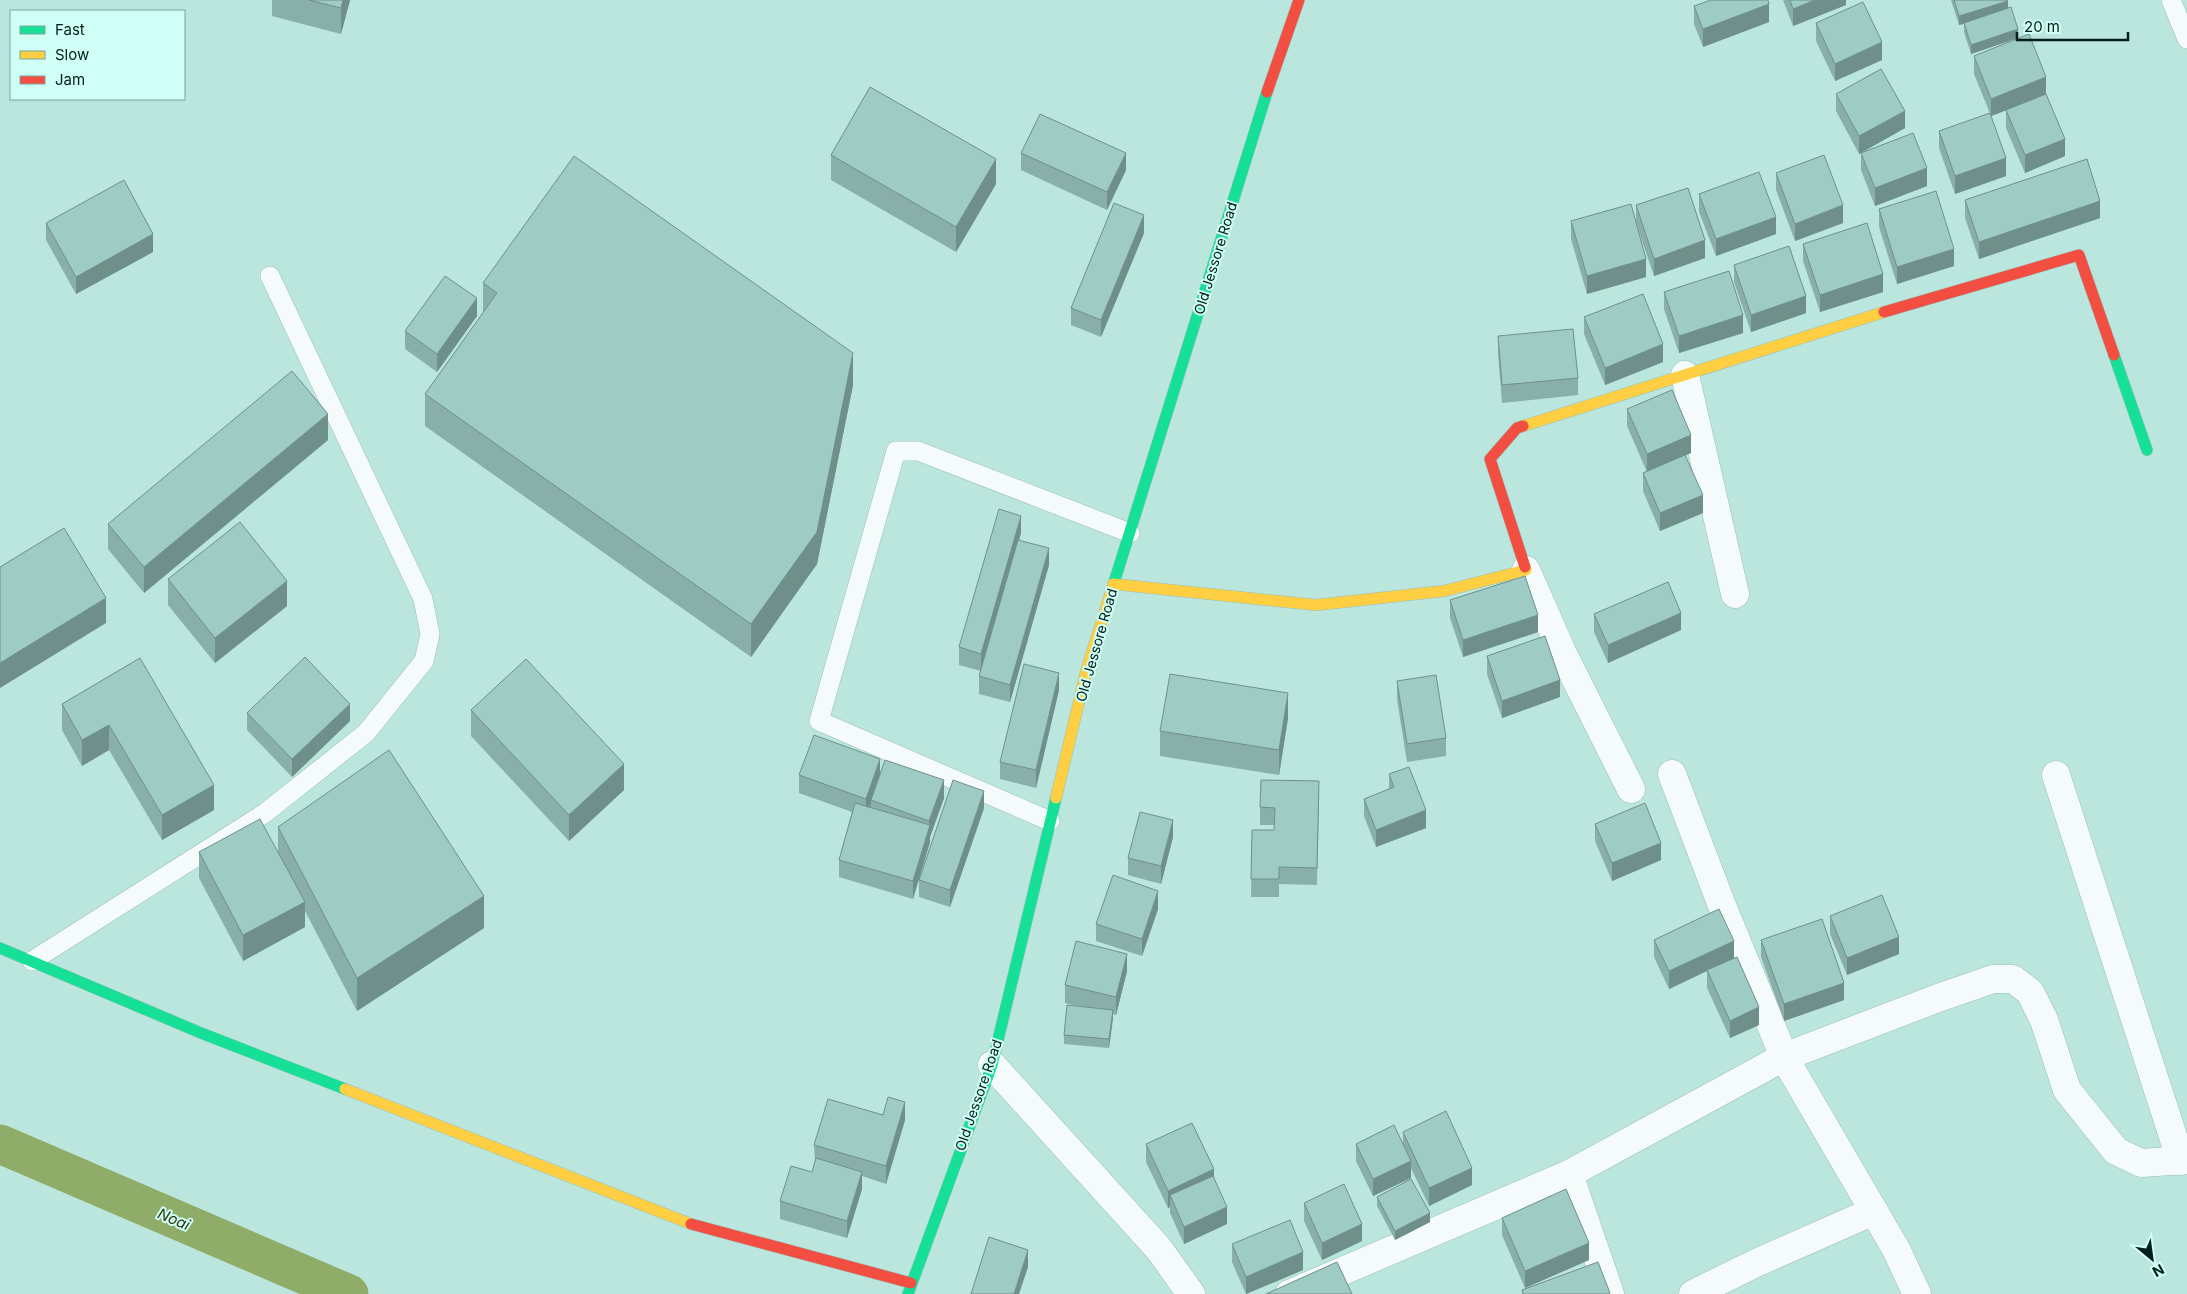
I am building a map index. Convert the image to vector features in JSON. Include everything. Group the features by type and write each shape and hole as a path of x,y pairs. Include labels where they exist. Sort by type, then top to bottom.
{"street":[{"name":"Old Jessore Road","path":"909,1289 992,1065 1087,668 1262,107 1299,0"},
{"path":"1631,790 1562,652 1526,570 1490,458 1517,428 1844,324 2079,255 2148,450"},
{"path":"1685,375 1735,594"},
{"path":"1113,584 1316,605 1444,591 1526,570"},
{"path":"1672,774 1721,903 1784,1057 1896,1249 1916,1294"},
{"path":"1289,1294 1569,1174 1784,1057 1993,979 2013,979 2030,992 2044,1020 2067,1090 2116,1151 2141,1163 2184,1161 2056,775"},
{"path":"0,948 201,1033 697,1228 909,1289"},
{"path":"992,1065 1158,1250 1191,1294"},
{"path":"1569,1174 1610,1294"},
{"path":"1693,1294 1756,1263 1874,1212"}],"lane":[{"path":"2171,0 2187,39"},
{"path":"32,961 265,813 366,733 424,661 430,634 423,599 270,276"},
{"path":"1050,822 819,721 896,451 918,452 1130,533"}],"building":[{"path":"309,0 343,0 341,8"},
{"path":"1711,0 1768,0 1769,4 1703,29 1694,6"},
{"path":"1790,0 1815,0 1793,9"},
{"path":"1954,0 2007,0 2008,1 1959,16"},
{"path":"1863,2 1882,42 1835,64 1816,23"},
{"path":"2011,7 2018,29 1971,45 1964,23"},
{"path":"2029,34 2046,77 1991,99 1974,56"},
{"path":"1881,69 1905,111 1859,136 1836,94"},
{"path":"870,87 996,159 956,227 831,155"},
{"path":"2046,94 2065,139 2025,155 2006,110"},
{"path":"1990,113 2006,158 1955,176 1939,131"},
{"path":"1040,114 1126,153 1107,192 1021,153"},
{"path":"1913,133 1927,168 1875,188 1861,153"},
{"path":"1824,155 1843,205 1795,224 1776,173"},
{"path":"574,156 853,353 817,532 751,624 425,394 497,293 483,283"},
{"path":"2087,159 2100,201 1979,242 1965,200"},
{"path":"1759,172 1776,217 1716,239 1699,194"},
{"path":"124,180 153,234 76,277 46,223"},
{"path":"1688,188 1705,240 1654,259 1636,205"},
{"path":"1936,191 1954,249 1897,267 1879,209"},
{"path":"1114,203 1144,215 1101,320 1071,308"},
{"path":"1631,204 1646,259 1587,276 1571,221"},
{"path":"1867,223 1883,274 1820,295 1803,244"},
{"path":"1789,246 1806,296 1751,315 1734,265"},
{"path":"1729,271 1743,315 1679,336 1664,292"},
{"path":"445,276 477,298 437,354 405,331"},
{"path":"1643,294 1663,344 1605,368 1584,317"},
{"path":"1573,329 1578,378 1502,385 1498,336"},
{"path":"292,371 328,414 144,567 108,524"},
{"path":"1672,390 1691,435 1647,454 1627,409"},
{"path":"1685,455 1703,495 1660,513 1643,473"},
{"path":"999,509 1021,516 981,654 959,647"},
{"path":"240,522 287,581 215,638 168,579"},
{"path":"64,528 106,598 0,663 0,567"},
{"path":"1018,540 1049,548 1010,685 979,676"},
{"path":"1525,576 1538,615 1463,640 1450,600"},
{"path":"1668,582 1681,613 1608,645 1594,614"},
{"path":"1545,636 1560,680 1502,701 1487,656"},
{"path":"305,657 350,704 292,759 247,713"},
{"path":"140,658 214,785 162,815 109,725 82,740 62,704"},
{"path":"526,659 624,764 569,815 471,710"},
{"path":"1024,664 1059,673 1036,770 1000,762"},
{"path":"1170,674 1288,693 1279,750 1160,731"},
{"path":"1436,675 1446,738 1407,744 1397,681"},
{"path":"814,735 880,759 866,799 799,775"},
{"path":"389,750 484,896 357,978 278,827"},
{"path":"885,760 944,780 929,821 871,800"},
{"path":"1409,767 1426,810 1376,830 1364,799 1394,787 1389,774"},
{"path":"953,780 984,791 950,890 919,880"},
{"path":"1261,780 1319,781 1317,868 1279,867 1279,879 1251,879 1252,830 1274,830 1275,808 1260,807"},
{"path":"855,803 930,825 913,881 839,860"},
{"path":"1645,803 1661,843 1612,863 1595,824"},
{"path":"1140,812 1173,820 1161,866 1128,858"},
{"path":"260,819 305,902 243,935 199,852"},
{"path":"1113,875 1158,891 1142,939 1096,924"},
{"path":"1882,895 1899,937 1847,958 1830,916"},
{"path":"1719,909 1734,941 1669,971 1654,940"},
{"path":"1822,919 1844,983 1784,1004 1761,940"},
{"path":"1076,941 1127,954 1116,997 1065,985"},
{"path":"1737,957 1759,1007 1730,1021 1707,970"},
{"path":"1067,1005 1113,1010 1109,1039 1064,1035"},
{"path":"888,1097 905,1102 886,1166 814,1145 828,1099 883,1115"},
{"path":"1446,1111 1472,1168 1429,1188 1403,1132"},
{"path":"1192,1123 1214,1169 1168,1191 1146,1144"},
{"path":"1394,1125 1411,1161 1373,1179 1356,1144"},
{"path":"816,1158 862,1172 847,1221 780,1201 791,1166 812,1172"},
{"path":"1213,1176 1227,1207 1184,1227 1170,1195"},
{"path":"1411,1179 1430,1213 1395,1231 1377,1197"},
{"path":"1344,1184 1362,1224 1322,1243 1304,1203"},
{"path":"1566,1189 1589,1243 1525,1271 1502,1218"},
{"path":"1290,1220 1303,1252 1246,1277 1232,1244"},
{"path":"989,1237 1028,1250 1014,1294 971,1294"},
{"path":"1337,1262 1352,1294 1266,1294"},
{"path":"1598,1262 1610,1293 1608,1294 1523,1294 1522,1290"}],"waterway":[{"name":"Noai","path":"0,1144 349,1294"}],"traffic: fast":[{"path":"1113,586 1267,92"},
{"path":"2114,355 2147,450"},
{"path":"908,1294 992,1065 1056,798"},
{"path":"0,948 201,1033 345,1089"}],"traffic: slow":[{"path":"1523,426 1884,312"},
{"path":"1113,584 1316,605 1444,591 1526,570 1525,567"},
{"path":"1056,798 1087,668 1113,586"},
{"path":"345,1089 691,1224"}],"traffic: jam":[{"path":"1267,92 1299,0"},
{"path":"1884,312 2079,255 2114,355"},
{"path":"1523,426 1517,428 1490,459 1525,567"},
{"path":"691,1224 911,1283"}]}
